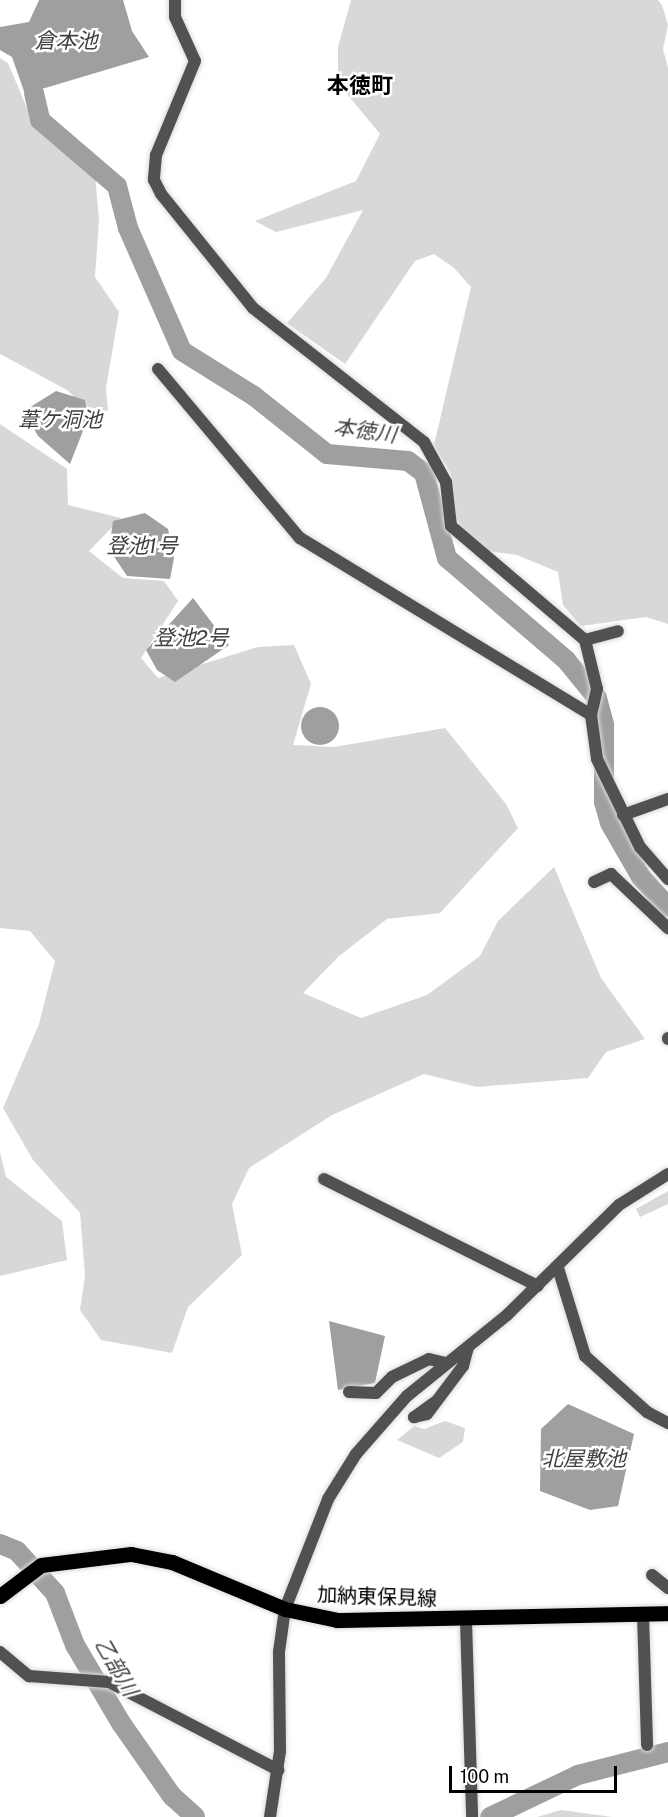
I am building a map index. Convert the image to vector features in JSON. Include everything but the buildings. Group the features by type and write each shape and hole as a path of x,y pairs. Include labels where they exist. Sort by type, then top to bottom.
{"main road":[{"name":"加納東保見線","path":"0,1596 41,1565 101,1555 157,1557 285,1609 337,1620 466,1621 668,1613"}],"street":[{"path":"175,0 175,17 195,61 156,155 154,180 161,194 253,308 424,442 446,482 451,526 585,640 597,689 592,710 597,759 639,847 668,879"},
{"path":"158,369 300,538 592,710"},
{"path":"585,640 618,631"},
{"path":"622,812 668,799"},
{"path":"594,882 611,874 668,928"},
{"path":"270,1817 278,1770 279,1652 285,1609 328,1499 356,1454 385,1417 558,1268 619,1205 668,1174"},
{"path":"324,1179 538,1286"},
{"path":"558,1268 585,1356 646,1413 668,1423"},
{"path":"435,1402 463,1366 468,1347"},
{"path":"349,1392 376,1393 392,1377 429,1359 445,1363"},
{"path":"652,1575 668,1588"},
{"path":"643,1615 647,1745"},
{"path":"466,1621 472,1817"},
{"path":"0,1652 29,1676 109,1682 278,1770"}],"shaded area":[{"path":"351,0 658,0 662,5 668,25 663,49 668,68 668,624 646,617 581,626 563,605 558,572 517,555 487,551 463,530 451,509 451,474 434,445 471,287 454,268 434,254 415,261 345,364 287,323 326,278 363,210 276,232 255,221 356,181 380,134 338,83 338,47"},
{"path":"0,58 8,63 34,125 95,173 99,220 95,277 119,312 106,388 108,411 84,406 67,390 0,354"},
{"path":"0,424 67,469 68,505 121,518 89,551 123,578 164,581 178,601 141,658 158,678 258,647 294,645 311,684 293,745 334,747 445,728 506,804 518,828 440,913 387,919 339,956 303,993 361,1018 427,995 480,956 498,921 554,867 601,978 645,1039 606,1052 588,1078 477,1087 424,1074 332,1115 249,1168 232,1204 242,1255 188,1307 172,1353 101,1340 80,1310 85,1276 80,1213 33,1160 3,1108 39,1024 55,961 30,931 0,928"},
{"path":"0,1152 6,1177 62,1221 67,1260 0,1276"},
{"path":"668,1191 668,1204 640,1217 636,1209"},
{"path":"445,1421 465,1428 463,1442 439,1458 397,1440 414,1426 424,1429"},
{"path":"561,1810 612,1817 537,1817"}],"water":[{"name":"倉本池","path":"39,0 123,0 132,31 149,57 25,94 12,57 0,50 0,27 29,22"},
{"name":"葦ケ洞池","path":"56,391 85,400 88,418 70,464 38,436 24,411"},
{"name":"登池1号","path":"145,513 168,529 174,558 170,579 127,576 109,549 113,521"},
{"name":"登池2号","path":"193,598 229,645 175,682 157,670 146,650"},
{"path":"320,707 334,712 339,726 334,740 320,745 306,740 301,726 306,712"},
{"path":"329,1321 385,1336 375,1383 338,1390"},
{"name":"北屋敷池","path":"568,1404 634,1434 618,1506 590,1510 540,1491 541,1429"}],"waterway":[{"name":"本徳川","path":"34,93 40,120 117,186 128,228 182,351 254,396 327,454 408,461 424,473 447,558 566,660 597,698 604,725 604,802 610,823 641,877 668,907"},
{"name":"乙部川","path":"0,1544 17,1551 55,1593 75,1645 121,1723 172,1796 195,1817"},
{"name":"乙部川","path":"490,1817 578,1775 668,1752"}],"district":[{"name":"本徳町","path":"360,86"}]}
